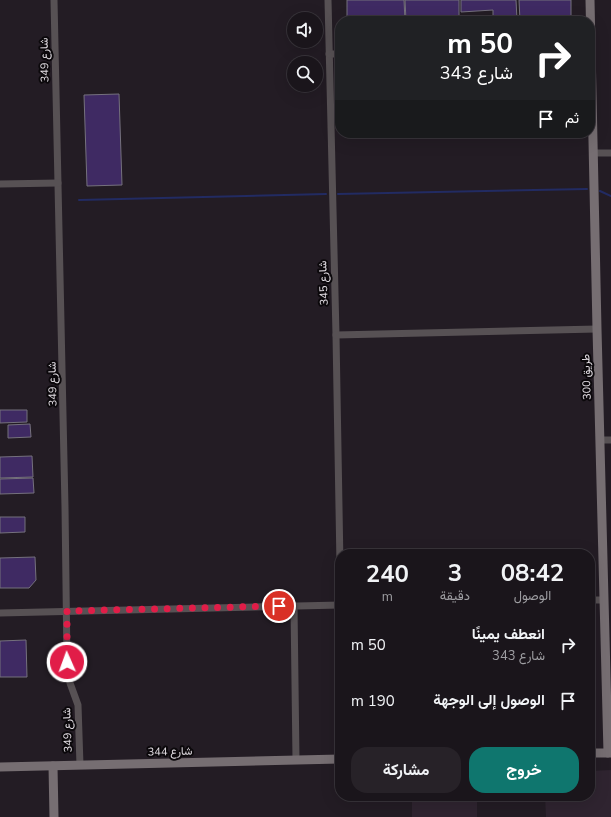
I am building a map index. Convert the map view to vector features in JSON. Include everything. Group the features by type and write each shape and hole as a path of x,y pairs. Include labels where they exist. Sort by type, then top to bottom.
{"main road":[{"name":"طريق 300","path":"590,0 590,16"},
{"name":"طريق 300","path":"593,138 600,440 607,556 604,600 610,753"},
{"path":"595,753 610,753"},
{"name":"شارع 344","path":"0,767 335,759"},
{"path":"53,766 54,817"}],"street":[{"name":"شارع 349","path":"54,0 67,662 70,683 78,705 80,766"},
{"name":"شارع 345","path":"328,0 340,549"},
{"path":"329,54 335,54"},
{"path":"593,153 611,153"},
{"path":"0,184 58,183"},
{"path":"336,335 597,329"},
{"path":"600,440 611,440"},
{"path":"595,600 604,600"},
{"path":"0,613 335,605"},
{"path":"294,606 296,760"}],"shaded area":[{"path":"611,770 611,817 546,817 545,801 595,801 595,771"},
{"path":"412,801 477,801 477,817 412,817"}],"building":[{"path":"347,0 404,0 405,16 347,16"},
{"path":"405,0 459,0 459,16 406,16"},
{"path":"461,0 516,0 517,16 493,16 493,10 461,12"},
{"path":"519,0 571,0 571,16 520,16"},
{"path":"119,94 122,185 87,186 84,95"},
{"path":"0,410 27,410 27,422 0,423"},
{"path":"30,424 31,437 8,438 8,425"},
{"path":"32,456 33,477 0,478 0,457"},
{"path":"33,478 34,493 0,494 0,479"},
{"path":"0,517 25,517 25,532 0,533"},
{"path":"35,557 36,580 29,588 0,588 0,558"},
{"path":"26,640 27,677 0,677 0,641"}],"waterway":[{"path":"338,194 587,189"},
{"path":"600,191 611,196"},
{"path":"79,200 326,194"}],"route":[{"path":"67,662 67,611 279,606"}]}
